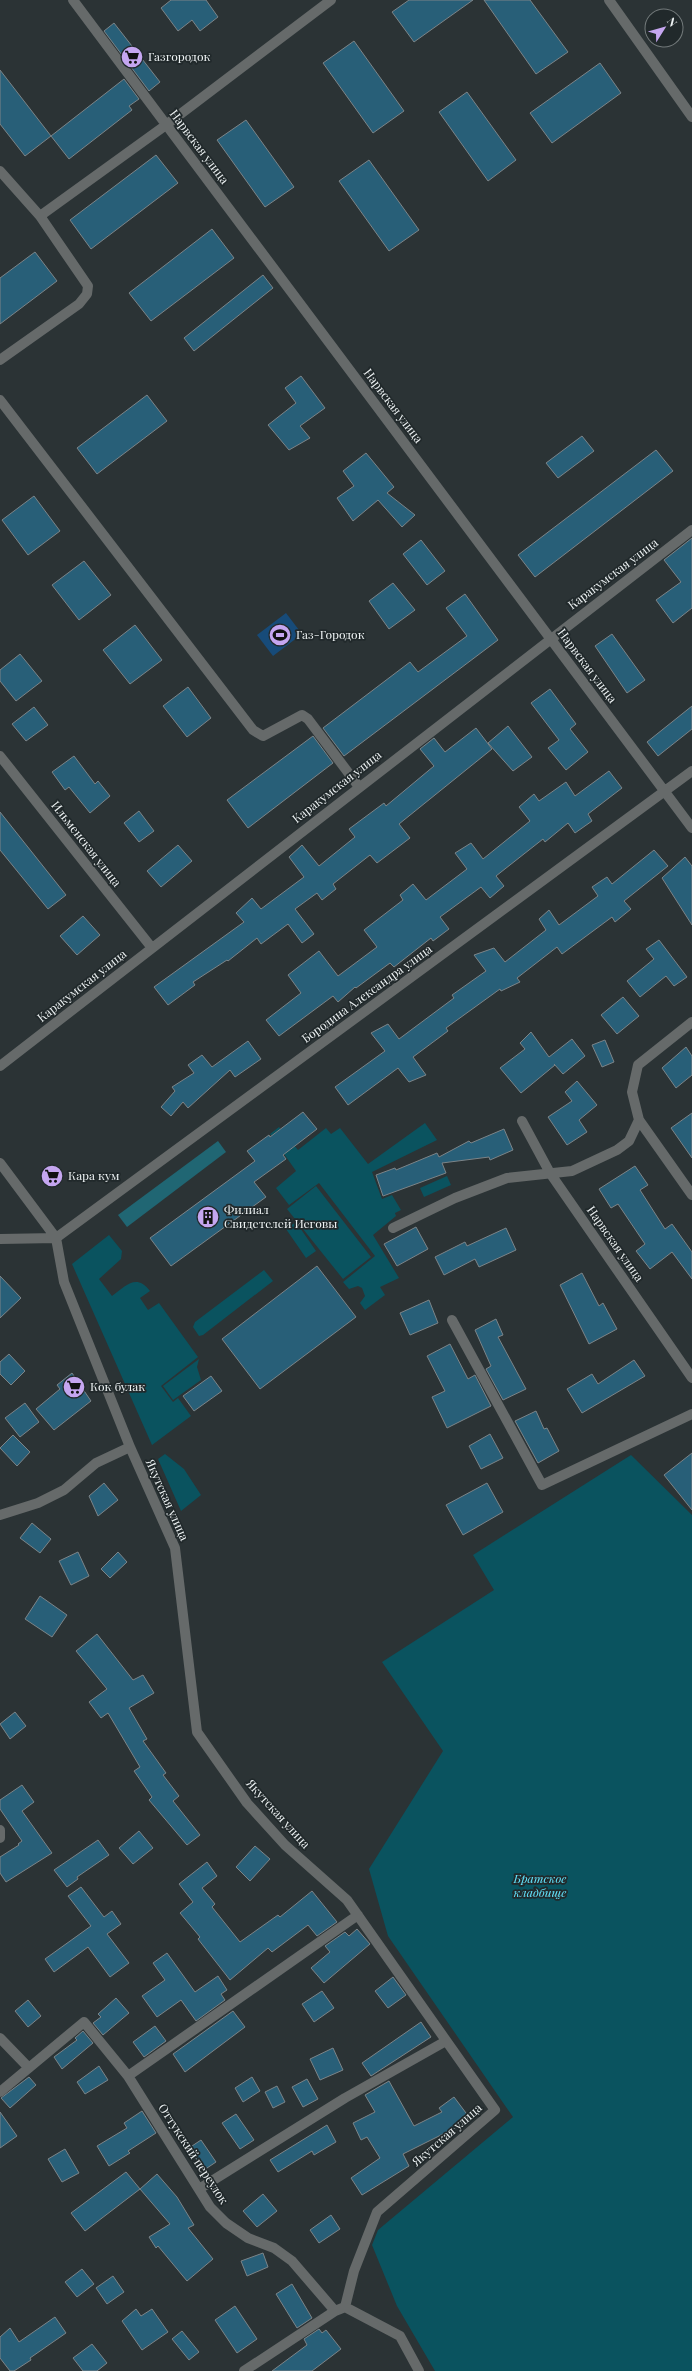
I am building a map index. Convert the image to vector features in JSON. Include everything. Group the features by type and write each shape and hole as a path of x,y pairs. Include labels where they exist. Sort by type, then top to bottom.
{"street":[{"name":"Нарвская улица","path":"73,0 692,828"},
{"path":"40,216 166,125 330,0"},
{"path":"609,0 692,117"},
{"path":"0,171 40,216 88,286 87,294 80,304 0,360"},
{"path":"0,400 253,730 263,736 302,715 308,718 359,787"},
{"name":"Каракумская улица","path":"0,1066 550,638 692,530"},
{"name":"Ильменская улица","path":"0,756 152,948"},
{"name":"Бородина Александра улица","path":"56,1238 692,771"},
{"path":"692,1022 638,1065 632,1092 639,1120 692,1194"},
{"path":"393,1228 482,1186 507,1178 572,1171 617,1150 629,1141 639,1120"},
{"name":"Нарвская улица","path":"522,1121 550,1173 692,1378"},
{"path":"0,1163 56,1238"},
{"path":"0,1239 56,1238"},
{"name":"Якутская улица","path":"56,1238 64,1282 130,1447 175,1548 197,1732 247,1803 285,1845 347,1900 495,2110 377,2212 354,2271 345,2307"},
{"path":"452,1320 542,1485 692,1414"},
{"path":"0,1515 38,1503 64,1490 96,1462 130,1447"},
{"path":"0,1830 0,1838"},
{"path":"128,2076 358,1915"},
{"name":"Оттукский переулок","path":"0,2092 84,2022 128,2076 210,2207 226,2223 248,2238 274,2248 292,2261 335,2311"},
{"path":"0,2038 29,2068"},
{"path":"199,2189 345,2098 446,2041"},
{"path":"244,2371 335,2311 345,2307 400,2336 419,2371"}],"green space":[{"path":"425,1123 437,1140 372,1172 382,1199 392,1195 401,1210 395,1213 396,1216 373,1235 399,1278 380,1287 385,1295 365,1310 360,1303 365,1296 362,1288 358,1286 349,1289 343,1282 375,1256 319,1183 289,1205 276,1188 296,1171 270,1134 279,1127 298,1150 326,1128 331,1134 340,1128 368,1164"},
{"path":"447,1176 451,1185 424,1197 420,1188"},
{"path":"316,1186 371,1257 343,1279 287,1209"},
{"path":"296,1222 316,1251 306,1258 286,1229"},
{"path":"109,1235 122,1251 121,1259 99,1279 112,1296 131,1283 136,1282 145,1286 150,1291 140,1298 148,1310 159,1303 198,1357 161,1386 173,1402 178,1398 191,1416 152,1445 72,1264"},
{"path":"264,1270 273,1281 203,1335 199,1336 193,1327 195,1322"},
{"path":"199,1359 197,1367 201,1380 173,1400 163,1386"},
{"path":"165,1454 184,1469 201,1495 181,1511 158,1459"},
{"name":"Братское кладбище","path":"631,1455 692,1515 692,2371 435,2371 397,2306 372,2245 378,2230 513,2117 388,1936 369,1869 443,1751 382,1662 494,1590 473,1555"}],"shaded area":[{"name":"Газ-Городок","path":"286,613 302,634 273,656 257,635"},
{"path":"218,1141 226,1152 127,1227 118,1215"}],"building":[{"path":"171,0 206,0 218,17 200,31 192,20 178,31 161,8"},
{"path":"409,0 473,0 414,42 392,12"},
{"path":"484,0 530,0 568,52 536,74"},
{"path":"114,23 160,82 149,91 104,31"},
{"path":"354,41 404,111 373,133 323,63"},
{"path":"600,63 621,93 552,143 530,113"},
{"path":"0,70 51,136 25,156 0,124"},
{"path":"124,79 139,99 129,106 132,110 69,159 51,136"},
{"path":"467,92 516,160 488,181 439,112"},
{"path":"246,120 294,187 265,207 217,140"},
{"path":"156,155 178,183 91,249 70,220"},
{"path":"369,160 419,230 389,251 339,181"},
{"path":"212,229 234,258 151,321 129,293"},
{"path":"35,252 57,281 0,324 0,278"},
{"path":"263,275 273,288 194,351 184,338"},
{"path":"301,376 325,408 300,426 310,438 289,450 268,425 296,403 285,388"},
{"path":"147,395 167,421 97,474 77,448"},
{"path":"582,436 594,451 558,478 546,463"},
{"path":"656,450 673,471 535,577 518,555"},
{"path":"366,453 394,487 387,493 415,515 402,527 378,500 353,521 337,498 354,486 343,471"},
{"path":"34,496 60,531 28,555 2,520"},
{"path":"692,538 692,608 673,623 656,600 681,582 664,560"},
{"path":"421,540 445,571 427,585 403,554"},
{"path":"84,561 111,595 79,620 52,585"},
{"path":"393,583 415,610 389,629 369,601"},
{"path":"465,594 498,640 344,756 323,728 410,662 418,672 467,636 446,608"},
{"path":"135,625 162,660 130,684 103,650"},
{"path":"612,634 645,680 627,693 595,646"},
{"path":"20,654 42,681 16,701 0,681 0,670"},
{"path":"188,687 211,718 187,737 163,706"},
{"path":"550,689 576,724 570,729 588,752 566,770 548,748 559,740 531,703"},
{"path":"692,706 692,729 658,756 647,742"},
{"path":"34,707 48,725 26,741 12,724"},
{"path":"508,726 532,757 513,771 488,743"},
{"path":"476,728 492,749 399,824 410,838 377,863 370,855 333,884 336,889 322,900 317,893 295,909 314,934 302,943 288,924 261,944 257,938 228,961 227,960 193,982 195,985 168,1005 154,987 244,922 236,913 252,898 261,909 304,877 289,857 302,845 319,866 355,837 349,829 384,803 386,806 434,766 420,749 434,738 445,752"},
{"path":"313,736 333,763 248,828 227,800"},
{"path":"74,756 95,784 98,781 110,796 90,813 69,787 65,790 52,772"},
{"path":"609,771 622,788 588,814 592,821 575,833 568,823 545,842 543,839 496,876 504,886 490,898 481,887 440,917 449,929 433,941 431,938 394,967 390,963 356,988 355,987 338,1002 333,996 279,1036 266,1020 301,993 288,975 319,951 338,976 377,947 364,930 403,900 400,895 413,884 426,900 467,869 455,853 471,843 483,859 530,821 519,807 534,794 539,801 566,782 575,796"},
{"path":"139,811 154,831 139,842 124,823"},
{"path":"0,812 66,895 48,909 0,850"},
{"path":"178,845 192,861 161,887 147,871"},
{"path":"654,850 668,866 624,901 631,909 615,922 612,917 562,954 557,947 517,978 520,982 501,991 500,989 446,1028 448,1031 413,1057 426,1075 409,1082 398,1068 348,1105 335,1087 385,1051 371,1033 388,1024 399,1039 454,998 452,995 486,971 474,955 494,948 505,962 546,930 539,919 549,910 559,925 598,896 592,887 607,877 612,884"},
{"path":"685,857 692,866 692,925 662,878"},
{"path":"83,916 100,935 77,955 60,936"},
{"path":"659,940 687,977 674,986 666,976 640,997 627,981 654,959 646,949"},
{"path":"623,997 639,1016 617,1034 601,1015"},
{"path":"531,1032 549,1057 572,1039 585,1056 563,1074 555,1065 521,1093 500,1068 525,1049 520,1043"},
{"path":"605,1040 614,1062 602,1067 592,1045"},
{"path":"248,1041 261,1059 235,1077 230,1070 188,1108 183,1102 171,1116 161,1107 175,1091 172,1087 194,1073 188,1065 202,1055 212,1067"},
{"path":"686,1047 692,1056 692,1075 676,1088 662,1068"},
{"path":"577,1081 597,1105 579,1120 587,1132 567,1145 548,1117 572,1101 565,1092"},
{"name":"Филиал Свидетелей Иеговы","path":"303,1112 317,1129 283,1155 286,1159 254,1182 266,1197 171,1266 150,1238 255,1161 247,1151 269,1135 270,1137"},
{"path":"692,1113 692,1158 671,1128"},
{"path":"504,1129 513,1150 490,1160 489,1157 442,1163 446,1173 383,1196 376,1175 395,1168 396,1170 437,1153 439,1157 469,1141 471,1143"},
{"path":"635,1166 648,1185 640,1190 665,1229 672,1224 692,1252 692,1279 672,1252 650,1269 636,1251 645,1244 618,1204 611,1208 599,1189"},
{"path":"416,1227 428,1249 397,1266 384,1244"},
{"path":"506,1228 516,1250 479,1267 475,1259 444,1275 435,1257 465,1242 467,1246"},
{"path":"317,1266 356,1317 260,1389 222,1339"},
{"path":"582,1273 599,1306 603,1303 617,1329 589,1344 560,1285"},
{"path":"0,1276 21,1298 0,1318"},
{"path":"429,1300 438,1323 410,1335 400,1313"},
{"path":"496,1319 503,1335 498,1337 526,1389 503,1400 486,1369 491,1366 475,1330"},
{"path":"450,1344 468,1379 475,1375 491,1406 447,1428 432,1397 445,1391 427,1356"},
{"path":"9,1354 25,1371 11,1385 0,1374 0,1362"},
{"path":"634,1360 645,1376 582,1413 567,1389 592,1374 598,1384"},
{"path":"72,1373 91,1401 54,1430 36,1409 60,1389 57,1385"},
{"path":"211,1376 222,1391 194,1411 183,1396"},
{"path":"25,1403 39,1422 20,1437 5,1418"},
{"path":"536,1411 544,1429 547,1428 559,1451 538,1463 515,1421"},
{"path":"490,1434 503,1458 481,1469 469,1446"},
{"path":"13,1435 30,1452 17,1466 0,1448"},
{"path":"692,1453 692,1510 664,1475"},
{"path":"104,1483 118,1500 98,1516 89,1496"},
{"path":"487,1483 503,1512 463,1535 446,1505"},
{"path":"32,1523 51,1539 40,1553 20,1538"},
{"path":"78,1552 89,1576 71,1585 59,1561"},
{"path":"118,1552 127,1562 110,1578 101,1569"},
{"path":"40,1596 67,1615 52,1637 25,1619"},
{"path":"97,1634 133,1680 143,1675 154,1693 129,1708 147,1739 143,1741 166,1773 163,1775 179,1796 173,1801 200,1835 187,1845 149,1800 152,1797 134,1771 140,1767 108,1713 101,1718 89,1702 107,1689 76,1651"},
{"path":"15,1712 26,1726 10,1739 0,1724"},
{"path":"22,1785 34,1802 22,1811 52,1853 6,1882 0,1873 0,1857 19,1845 18,1844 22,1841 0,1809 0,1800"},
{"path":"139,1831 153,1848 133,1864 119,1848"},
{"path":"98,1840 109,1855 77,1877 78,1879 67,1887 54,1870"},
{"path":"255,1846 270,1859 250,1881 236,1867"},
{"path":"207,1862 217,1876 202,1888 215,1904 212,1907 240,1942 278,1915 280,1917 312,1891 337,1922 317,1936 308,1925 272,1952 268,1948 230,1980 198,1939 200,1937 180,1913 193,1902 179,1884"},
{"path":"81,1887 104,1917 112,1911 121,1924 107,1934 129,1963 110,1977 88,1947 54,1972 45,1959 91,1926 68,1896"},
{"path":"357,1929 370,1944 324,1983 311,1968 330,1952 325,1946 345,1932 349,1936"},
{"path":"167,1953 195,1992 218,1976 227,1990 221,1994 225,2000 196,2021 181,2000 157,2017 142,1996 165,1980 153,1963"},
{"path":"393,1977 406,1995 388,2008 375,1991"},
{"path":"322,1991 334,2008 314,2022 302,2004"},
{"path":"116,1998 129,2013 103,2035 93,2023 101,2017 98,2014"},
{"path":"28,2000 41,2016 28,2027 15,2011"},
{"path":"233,2011 245,2027 185,2072 173,2054"},
{"path":"421,2022 431,2037 371,2076 362,2063"},
{"path":"155,2026 166,2041 144,2057 133,2042"},
{"path":"83,2031 93,2043 62,2069 54,2057 77,2040 75,2038"},
{"path":"333,2048 343,2070 320,2080 310,2059"},
{"path":"99,2066 108,2080 85,2094 77,2082"},
{"path":"29,2077 36,2085 10,2108 1,2098"},
{"path":"252,2077 260,2091 243,2102 235,2088"},
{"path":"307,2079 318,2099 303,2107 292,2087"},
{"path":"389,2081 414,2126 442,2112 439,2108 454,2097 469,2117 455,2128 403,2154 409,2166 362,2195 351,2178 380,2158 367,2137 361,2140 353,2123 375,2112 365,2095"},
{"path":"277,2086 285,2102 273,2108 265,2092"},
{"path":"142,2111 156,2133 128,2151 130,2153 109,2166 97,2146 127,2128 124,2123"},
{"path":"0,2112 17,2136 0,2148"},
{"path":"236,2114 254,2140 240,2149 222,2123"},
{"path":"327,2125 336,2142 314,2155 312,2151 278,2172 270,2160"},
{"path":"201,2140 216,2162 204,2170 189,2148"},
{"path":"65,2149 79,2173 62,2182 48,2159"},
{"path":"126,2172 140,2189 85,2231 71,2213"},
{"path":"157,2174 177,2197 194,2225 188,2228 213,2259 187,2281 158,2246 156,2248 149,2237 170,2224 140,2189"},
{"path":"263,2194 277,2211 257,2227 243,2211"},
{"path":"331,2215 340,2229 319,2243 310,2230"},
{"path":"263,2253 268,2267 247,2276 241,2261"},
{"path":"82,2269 94,2284 77,2297 65,2282"},
{"path":"113,2276 124,2292 107,2304 96,2288"},
{"path":"292,2284 312,2318 297,2328 276,2294"},
{"path":"235,2306 257,2339 237,2353 215,2320"},
{"path":"136,2309 141,2316 152,2309 168,2332 142,2350 122,2321"},
{"path":"55,2317 66,2333 30,2358 31,2360 14,2371 10,2371 0,2358 0,2337 10,2328 19,2342"},
{"path":"319,2329 322,2333 326,2330 341,2349 312,2371 272,2371 307,2345 304,2339"},
{"path":"182,2331 199,2352 189,2360 172,2339"},
{"path":"92,2344 107,2363 97,2371 83,2371 73,2358"}],"place":[{"name":"Газгородок","path":"132,57"},
{"name":"Газ-Городок","path":"280,635"},
{"name":"Кара кум","path":"52,1176"},
{"name":"Филиал Свидетелей Иеговы","path":"208,1217"},
{"name":"Кок булак","path":"74,1387"}]}
